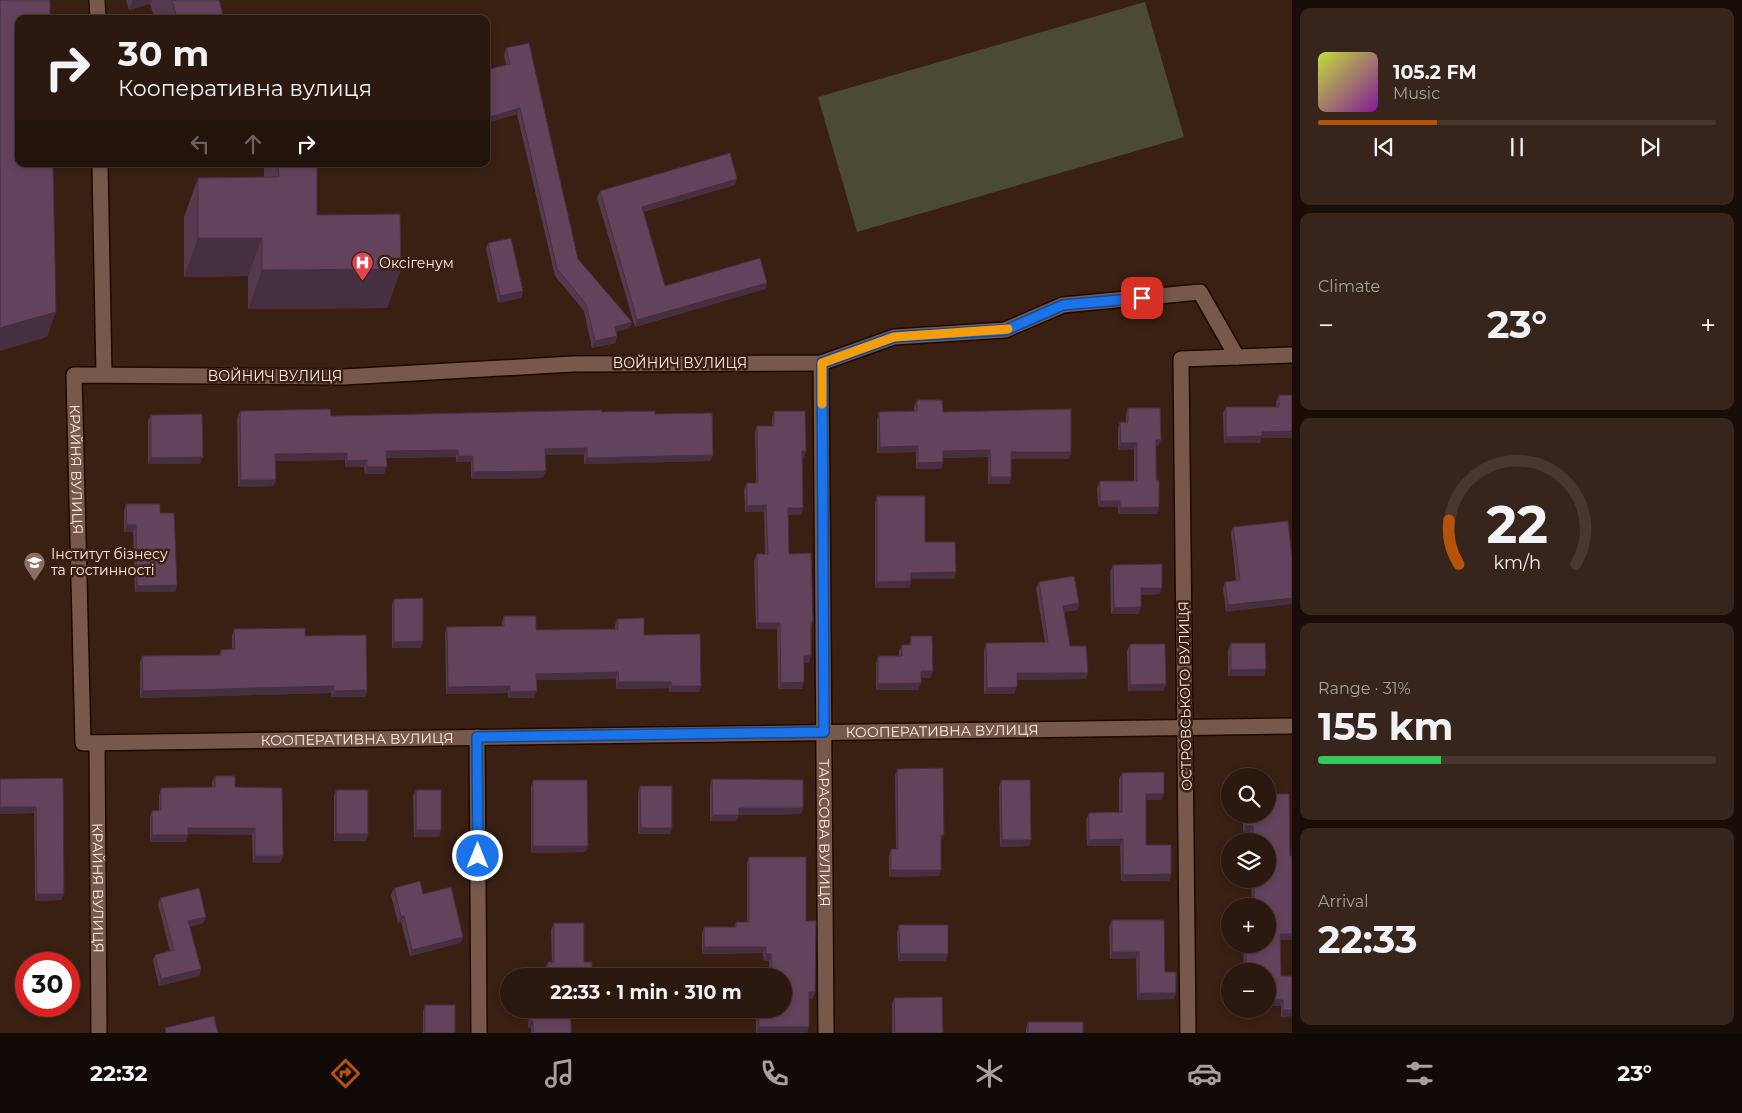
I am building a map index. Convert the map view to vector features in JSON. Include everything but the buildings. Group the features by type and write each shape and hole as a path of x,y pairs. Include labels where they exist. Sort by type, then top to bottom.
{"street":[{"path":"97,0 98,15"},
{"path":"100,167 104,375"},
{"name":"ВОЙНИЧ ВУЛИЦЯ","path":"74,375 344,377 573,364 822,363 894,337 1006,330 1063,305 1200,292 1237,358"},
{"path":"1237,358 1292,356"},
{"name":"ОСТРОВСЬКОГО ВУЛИЦЯ","path":"1188,1033 1181,359 1237,358"},
{"name":"ТАРАСОВА ВУЛИЦЯ","path":"822,363 826,1033"},
{"name":"КРАЙНЯ ВУЛИЦЯ","path":"74,375 90,743 99,1033"},
{"name":"КООПЕРАТИВНА ВУЛИЦЯ","path":"90,743 1292,726"},
{"path":"477,737 479,1033"}],"green space":[{"path":"1145,2 1184,137 857,232 818,97"}],"slow traffic":[{"path":"822,404 822,363 894,337 1008,329"}],"place":[{"name":"Оксігенум","path":"363,282"},
{"name":"Інститут бізнесу та гостинності","path":"35,581"}],"route":[{"path":"478,856 477,737 824,732 822,363 894,337 1006,330 1063,305 1142,298"}]}
